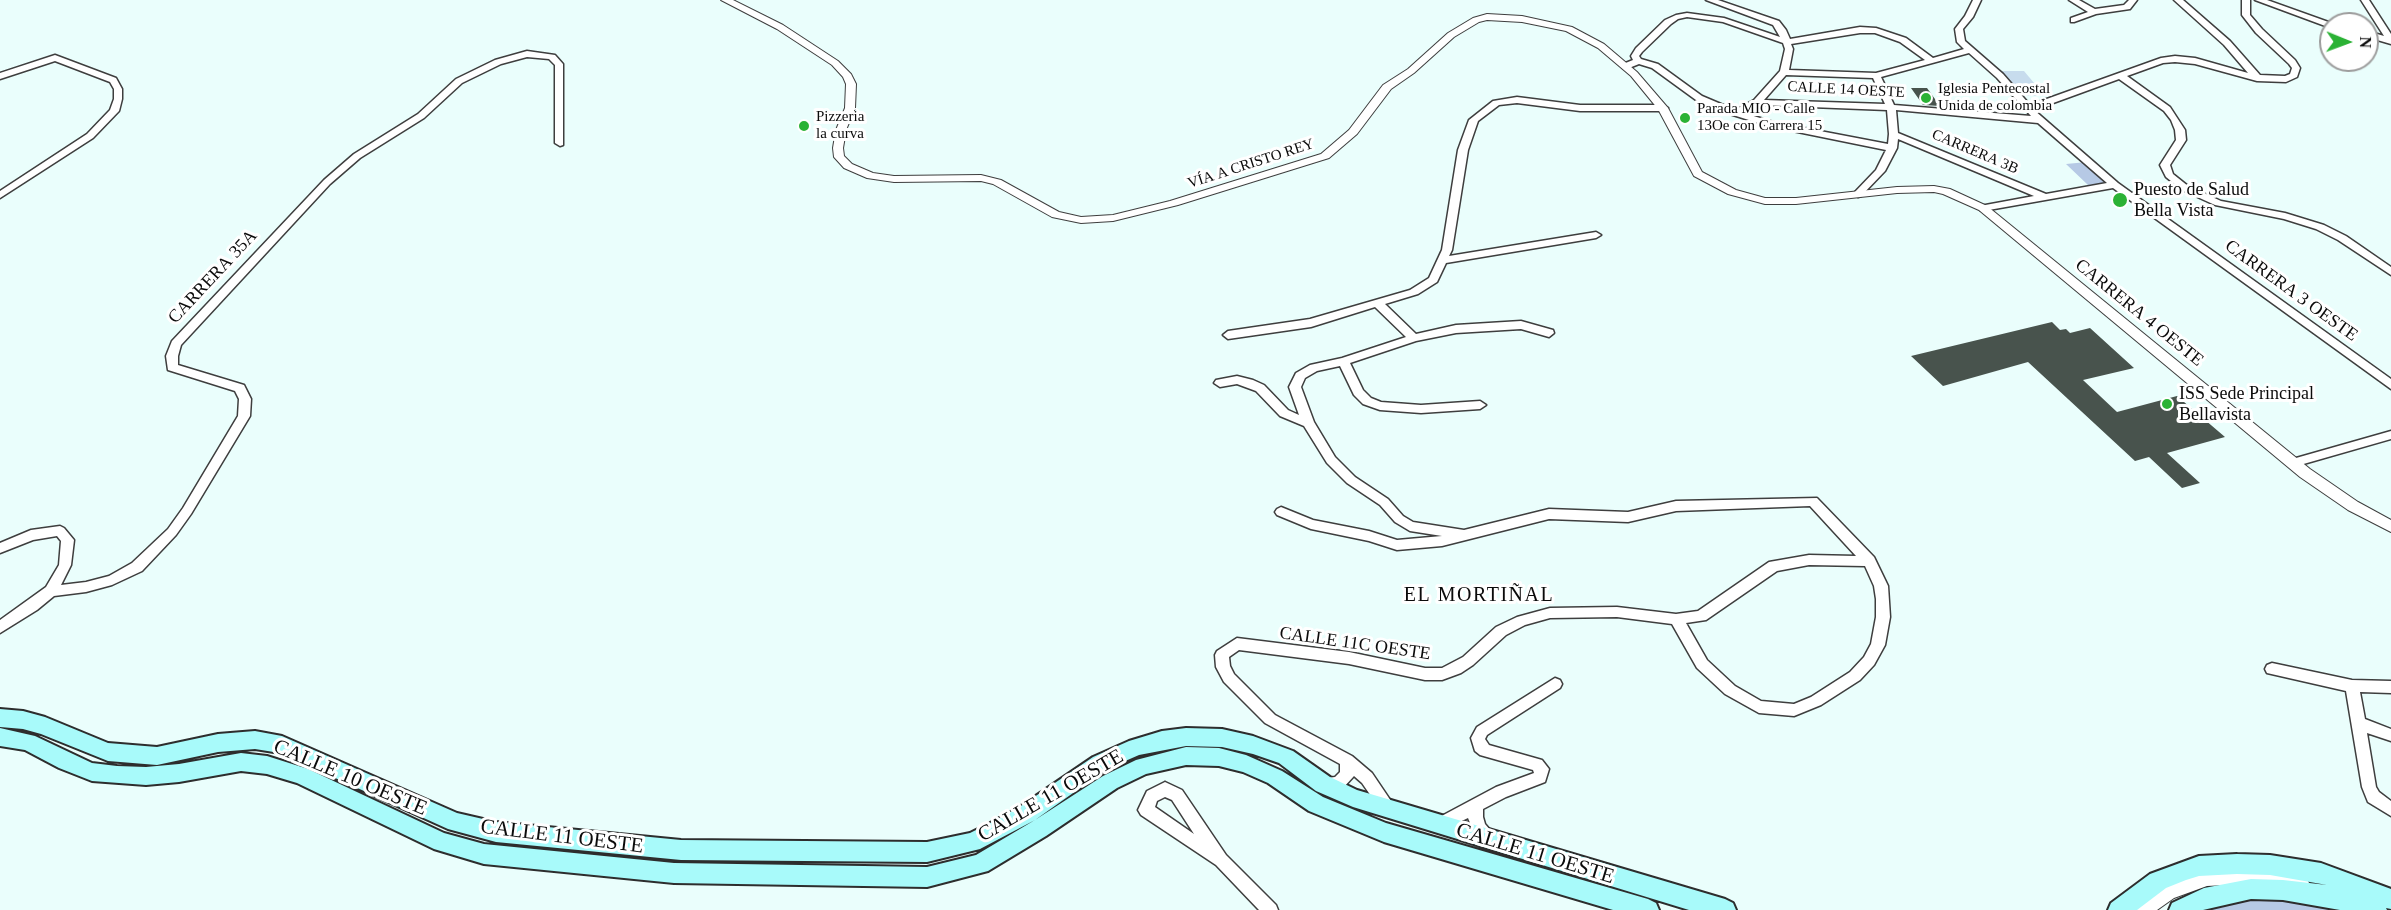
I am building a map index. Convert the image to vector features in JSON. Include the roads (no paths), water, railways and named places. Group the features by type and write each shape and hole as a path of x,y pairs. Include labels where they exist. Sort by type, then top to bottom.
{"main road":[{"name":"CALLE 10 OESTE","path":"0,718 23,720 45,726 108,752 157,756 218,743 255,740 282,745 455,822"},
{"name":"CALLE 10 OESTE","path":"0,737 27,742 66,762 92,772 117,775 146,776 179,773 241,762 267,765 301,775 441,842"},
{"name":"CALLE 11 OESTE","path":"455,822 496,832 681,850 927,852 973,842 1028,813 1100,763 1127,751 1162,740 1186,737 1222,738 1253,745 1286,757 1323,784 1353,798 1725,910"},
{"name":"CALLE 11 OESTE","path":"441,842 484,854 674,873 927,877 980,864 1010,848 1110,782 1143,766 1186,756 1219,758 1246,764 1275,777 1316,804 1384,832 1648,910"},
{"path":"2119,910 2158,881 2184,870 2199,866 2237,864 2270,865 2321,873 2391,899"},
{"path":"2180,910 2204,898 2251,889 2283,890 2328,896 2372,908"}],"street":[{"name":"VÍA A CRISTO REY","path":"726,0 780,27 835,63 848,76 851,84 850,108 837,148 839,157 848,166 871,176 894,179 981,177 997,182 1056,215 1081,220 1113,218 1174,203 1325,156 1353,132 1387,87 1411,71 1451,35 1476,20 1488,17 1522,20 1569,29 1601,46 1626,66 1663,108 1698,174 1732,192 1774,201 1823,199 1858,194"},
{"path":"1710,0 1776,23 1787,42 1789,54 1784,72 1757,102 1738,112"},
{"name":"CARRERA 3 OESTE","path":"1977,0 1969,17 1959,29 1961,42 2001,76 2028,109 2115,185 2391,385"},
{"path":"2073,0 2094,12"},
{"path":"2074,20 2094,12 2127,7 2133,0"},
{"path":"2178,0 2227,44 2257,78"},
{"path":"2028,109 2161,61 2175,59 2195,61 2257,78 2286,79 2294,75 2296,68 2246,15 2246,0"},
{"path":"2259,0 2319,21"},
{"path":"2365,0 2391,40"},
{"path":"1638,61 1635,56 1639,50 1668,22 1676,17 1687,15 1725,20 1787,42 1860,30 1876,30 1903,40 1931,60"},
{"path":"1784,72 1876,76 1970,50"},
{"name":"CARRERA 35A","path":"0,627 51,591 86,587 112,580 137,567 172,532 188,511 244,416 245,399 240,388 172,367 172,356 176,345 327,182 357,156 421,116 459,81 498,62 527,54 552,57 559,64 560,143"},
{"path":"0,76 55,58 113,80 118,89 114,111 90,136 0,195"},
{"path":"1626,66 1638,61 1655,66 1699,98 1720,108 1781,126 1892,148"},
{"path":"1858,194 1880,171 1892,148 1894,134 1891,107 1876,76"},
{"path":"2121,76 2166,109 2175,120 2180,130 2181,140 2165,165 2169,175 2185,188 2226,205 2284,216 2320,227 2342,238 2391,272"},
{"path":"1228,335 1311,323 1414,292 1433,280 1444,260 1463,150 1474,120 1496,103 1517,100 1580,108 1663,108"},
{"name":"CALLE 14 OESTE","path":"1757,102 1891,107 2042,120"},
{"name":"CARRERA 3B","path":"1894,134 2044,197"},
{"path":"1983,208 2115,185"},
{"name":"CARRERA 4 OESTE","path":"1858,194 1934,189 1946,191 1983,208 2293,463 2353,506 2391,527"},
{"path":"1444,260 1596,235"},
{"path":"1378,304 1414,338"},
{"path":"1461,535 1410,526 1399,519 1384,502 1351,480 1331,460 1308,423 1296,387 1300,376 1314,368 1456,328 1521,325 1548,333"},
{"path":"1344,361 1358,392 1367,401 1380,406 1421,409 1480,405"},
{"path":"1220,383 1237,380 1260,388 1284,413 1308,423"},
{"path":"2293,463 2391,435"},
{"path":"1281,512 1311,524 1369,536 1397,545 1442,541 1549,514 1628,517 1676,506 1813,501 1869,561 1881,586 1883,599 1883,617 1878,645 1869,661 1855,676 1816,701 1794,710 1759,707 1730,690 1702,664 1676,619"},
{"path":"0,548 31,535 60,531 68,540 65,565 51,591"},
{"name":"CALLE 11C OESTE","path":"1347,761 1270,719 1242,693 1222,667 1222,655 1237,644 1348,658 1425,674 1442,674 1462,665 1501,631 1522,621 1550,613 1617,612 1676,619 1701,616 1774,567 1789,562 1869,561"},
{"path":"2272,669 2352,686 2391,687"},
{"path":"1441,824 1501,792 1540,777 1542,769 1537,765 1485,750 1480,746 1478,738 1482,731 1555,684"},
{"path":"2352,686 2369,787 2373,797 2391,809"},
{"path":"2360,724 2391,735"},
{"path":"1323,784 1330,785 1343,779 1347,774 1347,761"},
{"path":"1347,761 1367,778 1389,810"},
{"path":"1221,860 1146,810 1152,796 1165,789 1177,795 1221,860 1270,910"},
{"path":"1476,805 1475,817 1479,828 1488,838 1500,844"},
{"path":"2142,910 2157,897 2192,881 2244,876 2277,879 2325,888 2372,908"}],"place":[{"name":"Iglesia Pentecostal Unida de colombia","path":"1926,98"},
{"name":"Parada MIO - Calle 13Oe con Carrera 15","path":"1685,118"},
{"name":"Pizzeria la curva","path":"804,126"},
{"name":"Puesto de Salud Bella Vista","path":"2120,200"},
{"name":"ISS Sede Principal Bellavista","path":"2167,404"}],"district":[{"name":"EL MORTIÑAL","path":"1479,596"}]}
